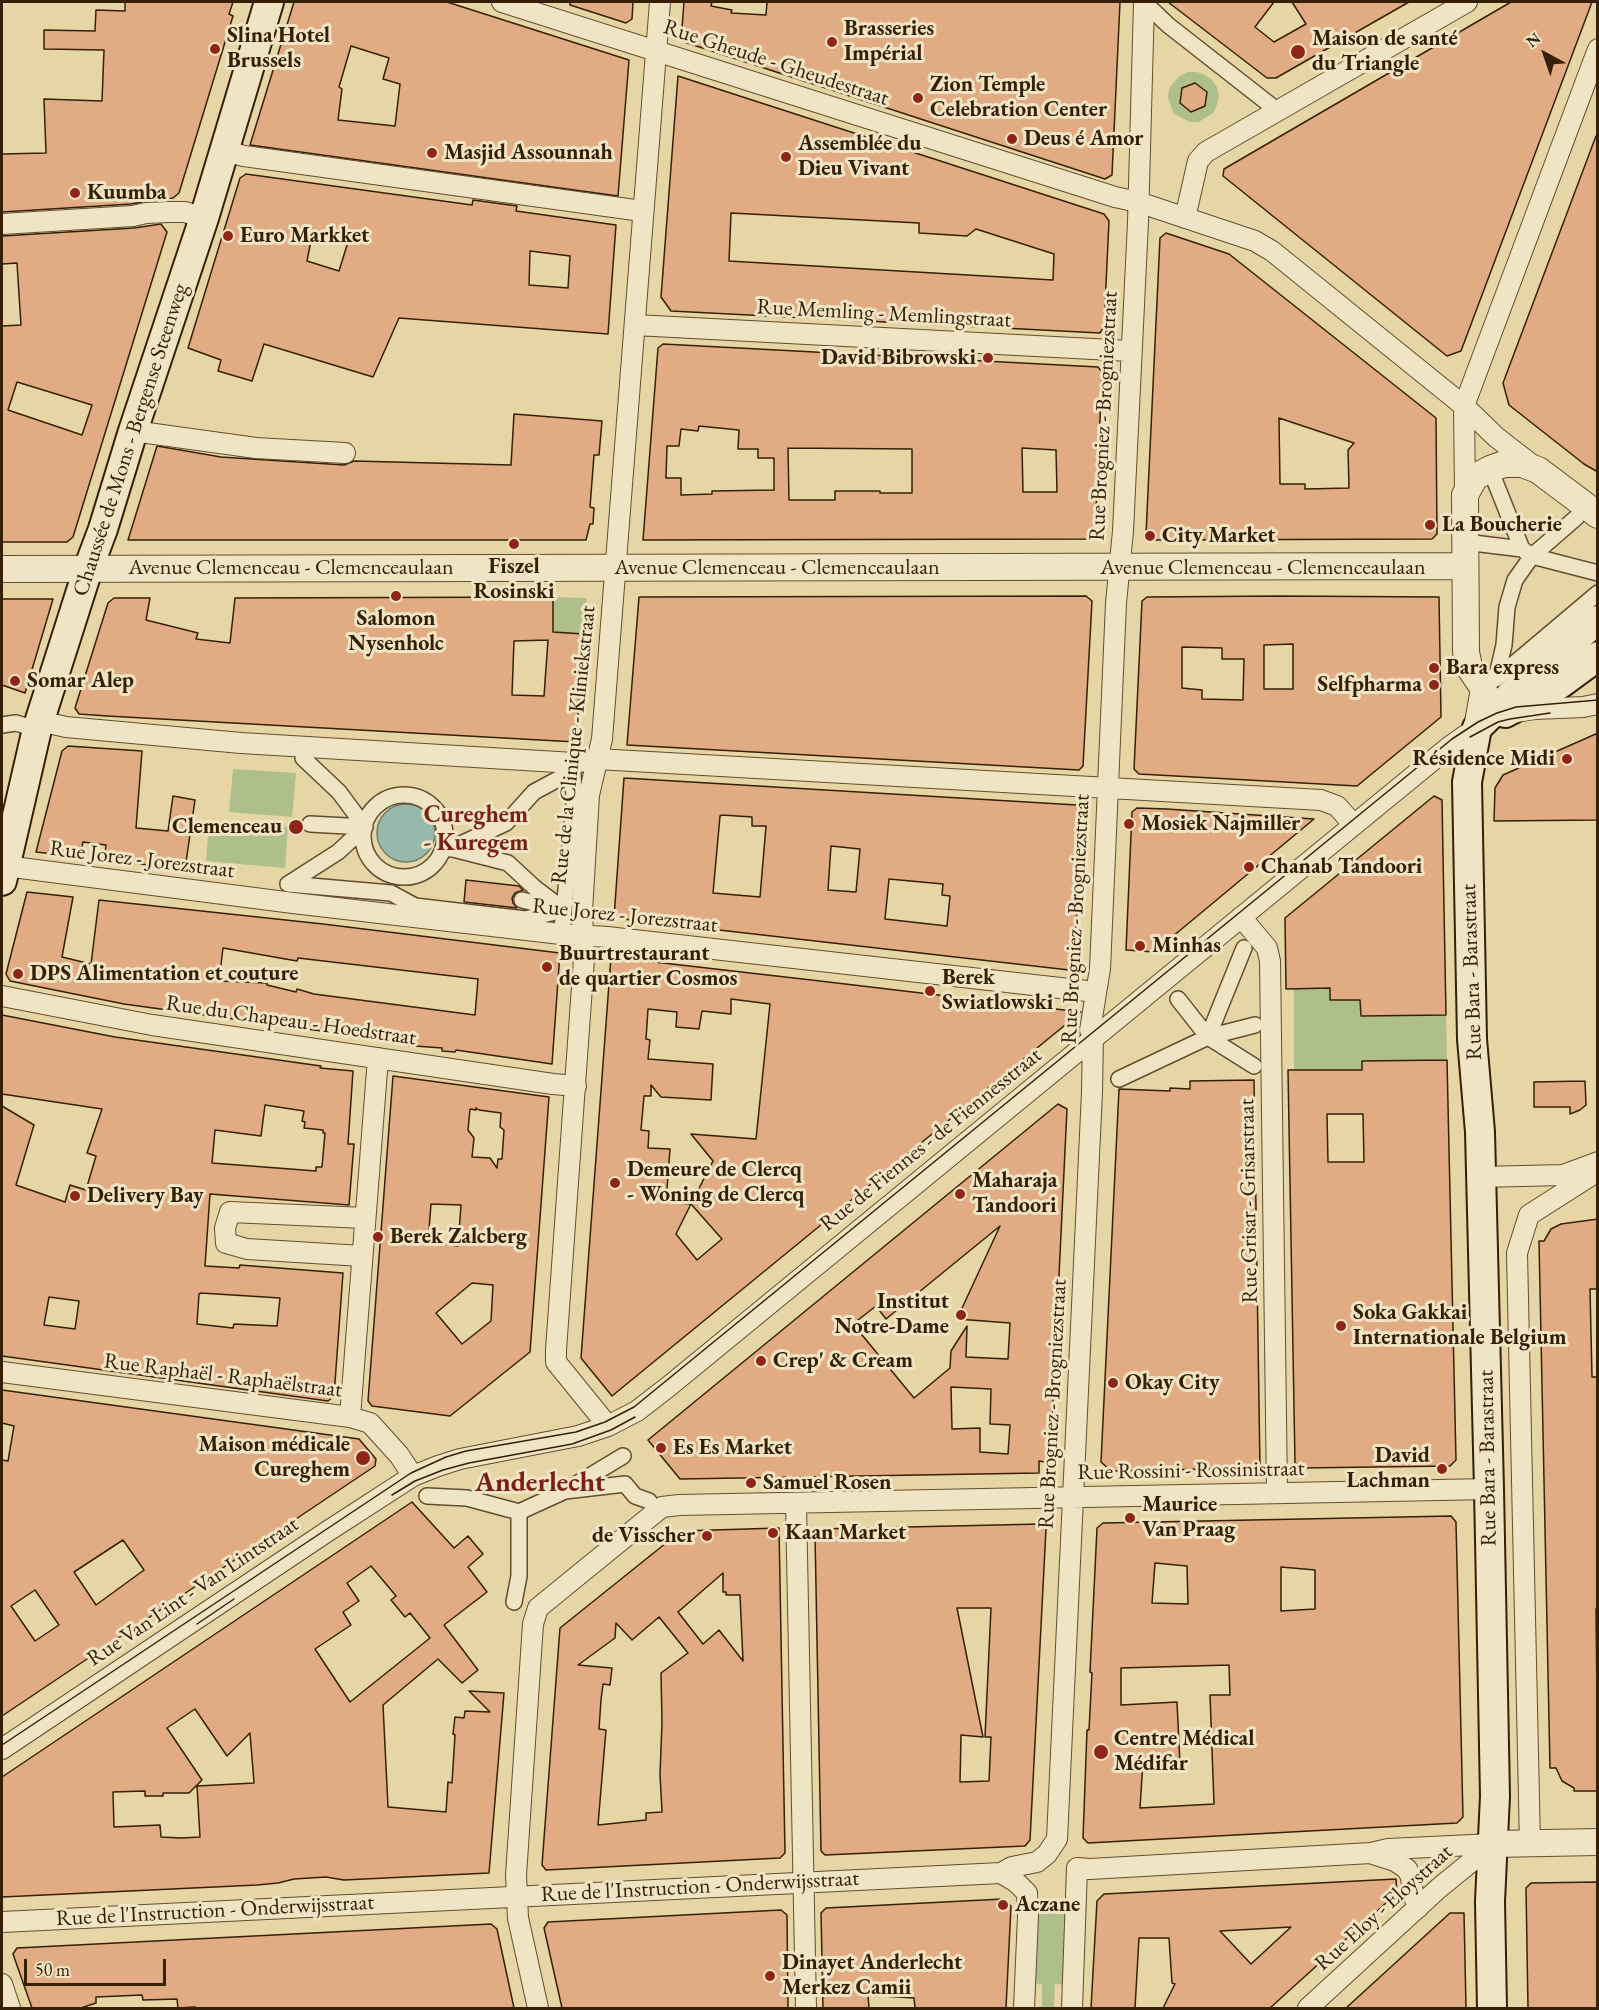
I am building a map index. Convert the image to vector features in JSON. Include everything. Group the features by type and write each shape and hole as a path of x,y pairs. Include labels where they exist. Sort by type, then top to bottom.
{"main road":[{"name":"Chaussée de Mons - Bergense Steenweg","path":"3,874 32,723 103,529 204,218 269,2"},
{"path":"1477,728 1532,674 1598,620"},
{"path":"1477,728 1560,684 1598,656"},
{"name":"Rue Bara - Barastraat","path":"1477,728 1467,782 1467,800 1472,1039 1480,1132 1489,1490 1495,1796 1490,1901 1492,2008"}],"street":[{"name":"Rue Gheude - Gheudestraat","path":"502,2 1138,202 1262,245 1464,406 1497,437 1538,470"},
{"name":"Rue de la Clinique - Kliniekstraat","path":"608,1426 556,1362 556,1350 584,959 582,911 589,795 602,738 660,2"},
{"path":"1144,2 1168,25 1278,111"},
{"name":"Rue Brogniez - Brogniezstraat","path":"1057,1839 1092,1092 1093,1034 1090,1030 1100,969 1116,603 1123,531 1138,202 1144,2"},
{"path":"1185,218 1200,156 1467,2"},
{"path":"1477,728 1484,689 1468,667 1466,652 1469,555 1465,495 1464,406 1598,50"},
{"path":"225,151 244,156 642,211"},
{"path":"2,224 169,212 184,212 204,218"},
{"name":"Rue Memling - Memlingstraat","path":"635,325 1131,351"},
{"path":"133,431 256,448 345,453"},
{"path":"1465,495 1475,477 1504,464 1522,464 1538,470 1587,516 1527,553 1509,598 1504,645 1496,679 1519,664 1598,593"},
{"path":"1492,474 1527,553"},
{"path":"1469,555 1527,553 1598,573"},
{"name":"Avenue Clemenceau - Clemenceaulaan","path":"2,569 1119,567 1469,555"},
{"path":"1504,645 1519,664"},
{"name":"Rue de Fiennes - de Fiennesstraat","path":"413,1476 460,1459 566,1439 608,1426 637,1410 660,1394 1449,747 1477,728 1514,713 1598,704"},
{"path":"2,725 32,723 220,741 574,763 597,759 1321,800 1337,806 1354,825"},
{"path":"303,758 339,792 365,826 364,843 373,863 382,871 403,877 425,872 447,847 507,823 534,792 573,771 574,805 568,910 562,929"},
{"path":"447,847 444,824 432,805 422,799 400,795 380,803 372,811 365,826 338,852 288,884 391,893 415,906 525,920 568,910"},
{"path":"310,824 365,826"},
{"path":"447,847 508,862 535,888 568,910"},
{"name":"Rue Jorez - Jorezstraat","path":"3,874 293,903 1096,992"},
{"path":"391,893 393,876"},
{"name":"Rue Grisar - Grisarstraat","path":"1241,917 1267,948 1270,961 1277,1493"},
{"path":"1208,1037 1244,948"},
{"name":"Rue du Chapeau - Hoedstraat","path":"2,996 152,1025 576,1086"},
{"path":"1178,999 1208,1037 1254,1066"},
{"path":"1119,1079 1208,1037 1255,1025"},
{"path":"350,1417 378,1058"},
{"path":"1481,1177 1563,1174 1598,1162"},
{"path":"1530,1844 1517,1252 1530,1215 1598,1171"},
{"path":"362,1257 247,1249 226,1243 225,1228 230,1212 365,1218"},
{"name":"Rue Raphaël - Raphaëlstraat","path":"2,1372 350,1417 370,1423 399,1455 413,1476"},
{"path":"427,1496 466,1498 519,1512 565,1491 623,1456"},
{"name":"Rue Van Lint - Van Lintstraat","path":"2,1749 413,1476"},
{"path":"565,1491 625,1484 635,1496 649,1501"},
{"name":"Rue Rossini - Rossinistraat","path":"516,1896 533,1624 538,1608 649,1516 662,1508 679,1505 1489,1490"},
{"path":"796,1504 806,2008"},
{"path":"514,1602 524,1582 519,1512"},
{"path":"1057,1839 1077,1868 1072,2008"},
{"name":"Rue de l'Instruction - Onderwijsstraat","path":"2,1922 1001,1873 1036,1862 1047,1854 1057,1839"},
{"path":"1077,1868 1371,1853 1388,1849 1598,1842"},
{"name":"Rue Eloy - Eloystraat","path":"1308,2008 1452,1877 1493,1844"},
{"path":"1371,1853 1395,1861 1407,1869 1418,1908"},
{"path":"1001,1873 1016,1881 1027,1893 1024,2008"},
{"path":"516,1896 518,1918 538,2008"},
{"path":"2,1984 10,2008"}],"green space":[{"path":"1188,72 1197,72 1212,80 1217,87 1219,96 1213,113 1199,122 1190,122 1174,114 1168,98 1169,89 1180,76","holes":["1195,83 1207,92 1205,106 1192,112 1180,102 1182,88"]},
{"path":"553,597 587,598 584,634 553,632"},
{"path":"233,769 296,773 292,817 229,812"},
{"path":"209,820 288,827 285,868 206,861"},
{"path":"1330,988 1331,1000 1360,1000 1361,1016 1446,1015 1447,1060 1362,1061 1362,1070 1294,1070 1294,989"},
{"path":"1048,1908 1062,1909 1071,1918 1069,1985 1055,1984 1054,2008 1042,2008 1042,1984 1031,1983 1037,1916"}],"shaded area":[{"path":"400,804 412,804 427,812 435,827 435,839 427,854 412,862 400,862 385,854 377,839 377,827 385,812"}],"building":[{"path":"125,2 233,2 229,14 233,16 179,193 173,198 141,199 142,202 131,204 2,212 2,154 46,153 44,99 102,101 104,50 44,49 44,30 95,31 96,10 125,11"},
{"path":"294,2 447,2 629,60 618,196 250,145","holes":["351,46 389,58 383,79 400,84 395,126 338,120 342,89 339,87"]},
{"path":"570,2 633,2 632,19 626,23 570,5"},
{"path":"684,2 712,2 711,6 732,10 731,13 766,15 767,2 1120,2 1112,175 1105,179 681,41"},
{"path":"1168,2 1274,2 1255,27 1274,42 1306,24 1292,2 1409,2 1276,78 1267,78"},
{"path":"1511,2 1592,2 1461,351 1447,356 1223,176 1224,169"},
{"path":"678,76 1104,214 1109,221 1104,327 1100,333 671,311 661,297","holes":["731,213 919,223 919,233 967,236 976,229 1054,254 1053,280 729,261"]},
{"path":"1195,83 1207,92 1205,106 1191,112 1180,103 1182,88"},
{"path":"1596,136 1598,137 1598,472 1584,464 1509,405 1503,383"},
{"path":"246,174 472,205 473,200 517,206 516,211 616,225 608,334 399,318 373,377 264,344 252,381 218,371 221,360 188,348 240,178","holes":["313,230 348,242 339,271 307,261","530,251 570,256 568,288 529,285"]},
{"path":"161,224 167,232 73,537 67,542 2,542 2,326 21,325 17,263 2,264 2,236 134,228","holes":["17,382 92,405 82,435 8,410"]},
{"path":"1166,233 1229,254 1436,418 1437,534 1432,539 1150,540 1146,534 1160,238","holes":["1279,418 1354,443 1348,450 1349,488 1305,489 1305,484 1280,484"]},
{"path":"663,344 1098,367 1102,372 1095,535 1091,539 643,540 658,348","holes":["699,426 739,430 738,449 758,449 758,458 774,458 774,490 712,491 712,494 681,495 681,478 666,478 667,446 679,446 681,429 698,431","788,448 912,449 912,493 835,491 835,500 789,500","1022,448 1056,450 1057,492 1023,492"]},
{"path":"514,414 602,421 599,455 594,455 590,507 594,508 593,524 590,524 586,540 128,540 157,446 221,457 344,465 354,461 511,465"},
{"path":"1086,596 1092,601 1083,766 1079,770 627,745 639,597"},
{"path":"553,597 553,632 584,634 576,742 79,714 75,708 108,603 114,598 150,598 146,620 198,633 196,639 230,643 235,598","holes":["548,640 544,696 512,695 514,641"]},
{"path":"1147,597 1439,597 1441,717 1357,786 1139,774 1134,769 1142,601","holes":["1293,644 1293,689 1264,689 1264,645","1182,647 1222,648 1222,659 1244,659 1243,700 1202,699 1202,690 1182,688"]},
{"path":"2,599 53,599 25,693 2,685"},
{"path":"1598,733 1598,820 1494,821 1495,788 1503,775"},
{"path":"68,746 142,751 136,828 168,831 173,796 195,800 185,869 104,860 106,845 83,842 80,857 36,852 62,751"},
{"path":"624,778 1077,805 1082,809 1074,966 1069,970 614,918","holes":["720,816 752,817 752,826 766,826 760,897 713,893","831,846 860,849 856,892 828,890","889,879 943,884 942,895 950,896 947,926 885,919"]},
{"path":"1434,796 1442,800 1446,1015 1361,1016 1360,1000 1330,1000 1330,988 1286,989 1285,918"},
{"path":"1137,808 1314,819 1154,952 1126,950 1132,812"},
{"path":"466,880 519,886 523,890 515,893 512,898 517,908 464,902"},
{"path":"27,892 73,897 62,957 91,964 99,900 560,953 552,1064 456,1050 455,1052 442,1051 442,1048 402,1045 402,1042 124,1004 10,981 6,974","holes":["223,948 297,961 298,958 478,979 475,1015 314,994 297,989 296,992 267,985 267,983 219,981"]},
{"path":"611,957 1081,1012 612,1396 581,1358","holes":["731,999 770,1004 756,1139 691,1134 713,1161 691,1204 666,1202 670,1149 648,1148 649,1131 641,1130 644,1096 651,1096 651,1085 661,1097 711,1100 713,1064 648,1059 650,1040 646,1039 648,1009 677,1012 676,1027 699,1029 702,1011 731,1014","691,1204 722,1239 697,1260 676,1234"]},
{"path":"2,1015 115,1037 353,1071 348,1144 354,1144 349,1205 210,1194 205,1266 239,1268 240,1265 343,1273 334,1396 328,1401 2,1356 2,1106 34,1125 16,1185 65,1202 70,1185 86,1190 96,1156 87,1153 102,1109 2,1094","holes":["265,1105 304,1111 302,1121 305,1122 304,1128 323,1130 325,1133 322,1167 316,1167 316,1171 212,1163 215,1130 261,1136","199,1294 280,1298 277,1326 234,1324 233,1328 197,1324","49,1297 79,1301 75,1329 44,1325"]},
{"path":"1447,1060 1456,1460 1450,1466 1300,1468 1295,1463 1288,1070 1362,1070 1362,1061","holes":["1327,1114 1363,1114 1364,1162 1328,1162"]},
{"path":"393,1076 549,1097 530,1352 450,1416 372,1406 368,1401","holes":["476,1108 501,1113 500,1127 504,1130 502,1159 498,1159 497,1168 490,1158 472,1157 474,1138 468,1130 470,1109 476,1110","431,1204 461,1205 458,1246 428,1242","472,1283 493,1285 491,1321 462,1344 436,1313"]},
{"path":"1254,1080 1260,1468 1111,1471 1101,1462 1119,1089 1170,1091 1170,1088 1190,1089 1190,1081"},
{"path":"1585,1081 1586,1105 1580,1110 1570,1114 1570,1107 1534,1107 1534,1082"},
{"path":"1058,1104 1067,1109 1050,1463 1039,1461 1039,1473 680,1479 648,1440","holes":["1000,1226 957,1319 1010,1323 1008,1359 966,1357 967,1326 951,1351 950,1368 914,1398 853,1324 876,1306 886,1319","951,1387 991,1389 990,1424 1010,1425 1008,1454 980,1452 980,1428 952,1429"]},
{"path":"1598,1219 1598,1289 1590,1289 1592,1377 1598,1377 1598,1609 1596,1609 1598,1791 1574,1791 1574,1788 1562,1781 1556,1768 1550,1768 1539,1241 1544,1241 1551,1229 1561,1224"},
{"path":"2,1390 359,1439 376,1459 375,1466 2,1716 2,1460 8,1461 14,1426 2,1423","holes":["123,1540 144,1570 96,1605 74,1572","35,1590 59,1625 35,1641 11,1606"]},
{"path":"412,1502 454,1548 468,1536 483,1554 468,1567 487,1592 444,1625 478,1670 462,1683 438,1659 383,1705 388,1807 446,1812 448,1782 452,1783 455,1717 464,1718 465,1711 490,1712 469,1691 504,1693 489,1873 344,1880 326,1877 257,1885 2,1897 2,1777","holes":["371,1566 396,1596 391,1600 405,1617 410,1613 430,1638 350,1702 315,1649 351,1625 343,1612 359,1601 347,1583","195,1709 227,1756 250,1733 254,1783 197,1786 200,1837 161,1837 160,1825 114,1827 113,1792 145,1791 145,1796 189,1793 202,1780 167,1728"]},
{"path":"1451,1516 1456,1522 1463,1817 1457,1823 1088,1843 1083,1838 1087,1730 1089,1730 1092,1673 1090,1672 1097,1528 1103,1523","holes":["1155,1563 1187,1566 1188,1604 1152,1603","1281,1567 1315,1570 1315,1609 1281,1611","1229,1665 1230,1695 1210,1695 1214,1804 1140,1808 1143,1761 1180,1764 1177,1702 1121,1705 1121,1668"]},
{"path":"1041,1524 1046,1529 1030,1840 1025,1846 825,1855 821,1851 815,1534 819,1529","holes":["957,1608 991,1608 985,1737 991,1737 989,1781 960,1782 961,1735 983,1737"]},
{"path":"779,1528 785,1853 780,1858 546,1870 542,1865 560,1628 681,1531","holes":["723,1573 723,1592 726,1592 726,1595 740,1595 743,1661 719,1630 703,1644 678,1612","659,1617 688,1653 661,1673 662,1812 646,1813 646,1820 598,1825 606,1730 599,1729 601,1700 603,1684 610,1685 612,1668 578,1665 615,1638 616,1623 632,1640"]},
{"path":"1396,1879 1397,1893 1270,2008 1163,2008 1175,1984 1172,1983 1169,1938 1139,1938 1135,2008 1091,2008 1097,1901 1104,1894","holes":["1291,1927 1251,1964 1220,1931"]},
{"path":"1598,1882 1598,2008 1528,2008 1526,1888 1531,1883"},
{"path":"1003,1899 1011,1906 1006,2008 915,2008 914,1998 868,1995 869,2008 823,2008 821,1913 826,1908"},
{"path":"781,1910 787,1915 788,2008 562,2008 544,1928 548,1922"},
{"path":"1450,1913 1464,1913 1466,2008 1346,2008"},
{"path":"491,1924 497,1929 514,2008 178,2008 177,1999 143,2000 142,1995 96,1997 96,2003 81,2008 32,2008 13,1954 17,1948"}],"tram line":[{"path":"2,1745 411,1473 446,1457 466,1451 576,1432 605,1422 634,1407 1452,739 1478,722 1516,707 1598,700"},
{"path":"1470,737 1498,722 1550,713"},
{"path":"392,1495 415,1481 443,1470 572,1444 611,1430 635,1417"},
{"path":"197,1624 234,1599"}],"place":[{"name":"Brasseries Impérial","path":"832,42"},
{"name":"Slina Hotel Brussels","path":"215,49"},
{"name":"Maison de santé du Triangle","path":"1298,52"},
{"name":"Zion Temple Celebration Center","path":"918,98"},
{"name":"Deus é Amor","path":"1012,139"},
{"name":"Masjid Assounnah","path":"432,153"},
{"name":"Assemblée du Dieu Vivant","path":"786,157"},
{"name":"Kuumba","path":"75,193"},
{"name":"Euro Markket","path":"228,236"},
{"name":"David Bibrowski","path":"988,358"},
{"name":"La Boucherie","path":"1430,525"},
{"name":"City Market","path":"1150,536"},
{"name":"Fiszel Rosinski","path":"514,544"},
{"name":"Salomon Nysenholc","path":"396,596"},
{"name":"Bara express","path":"1434,668"},
{"name":"Somar Alep","path":"15,681"},
{"name":"Selfpharma","path":"1434,685"},
{"name":"Résidence Midi","path":"1567,759"},
{"name":"Mosiek Najmiller","path":"1129,824"},
{"name":"Clemenceau","path":"296,827"},
{"name":"Chanab Tandoori","path":"1249,867"},
{"name":"Minhas","path":"1140,946"},
{"name":"Buurtrestaurant de quartier Cosmos","path":"547,967"},
{"name":"DPS Alimentation et couture","path":"18,974"},
{"name":"Berek Swiatlowski","path":"930,991"},
{"name":"Demeure de Clercq - Woning de Clercq","path":"615,1183"},
{"name":"Maharaja Tandoori","path":"960,1194"},
{"name":"Delivery Bay","path":"75,1196"},
{"name":"Berek Zalcberg","path":"378,1237"},
{"name":"Institut Notre-Dame","path":"961,1315"},
{"name":"Soka Gakkai Internationale Belgium","path":"1341,1326"},
{"name":"Crep' & Cream","path":"761,1361"},
{"name":"Okay City","path":"1113,1383"},
{"name":"Es Es Market","path":"661,1448"},
{"name":"Maison médicale Cureghem","path":"363,1458"},
{"name":"David Lachman","path":"1442,1469"},
{"name":"Samuel Rosen","path":"751,1483"},
{"name":"Maurice Van Praag","path":"1130,1518"},
{"name":"Kaan Market","path":"773,1533"},
{"name":"de Visscher","path":"707,1536"},
{"name":"Centre Médical Médifar","path":"1101,1752"},
{"name":"Aczane","path":"1003,1905"},
{"name":"Dinayet Anderlecht Merkez Camii","path":"770,1976"}],"district":[{"name":"Cureghem - Kuregem","path":"476,829"},
{"name":"Anderlecht","path":"540,1483"}]}
